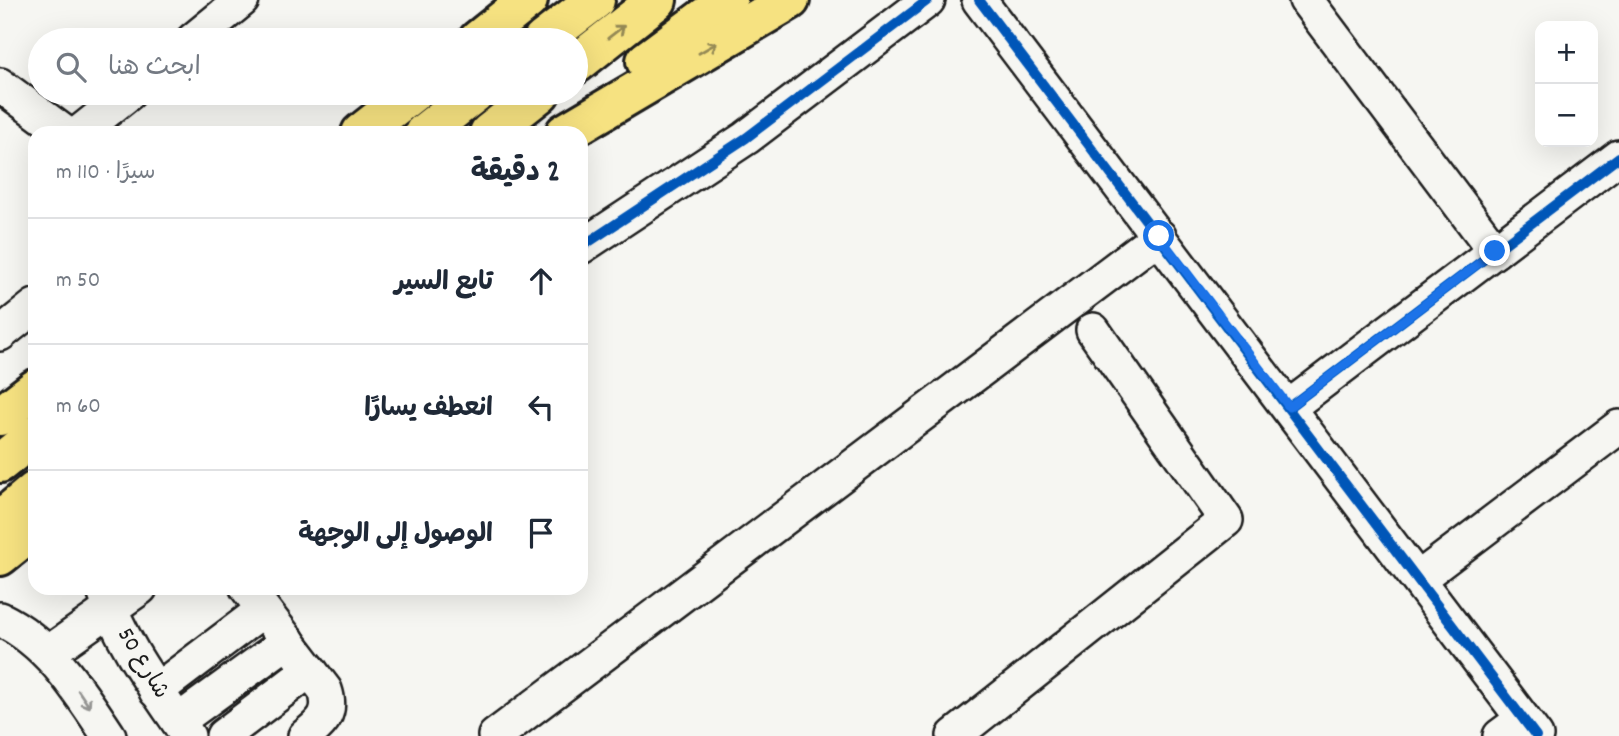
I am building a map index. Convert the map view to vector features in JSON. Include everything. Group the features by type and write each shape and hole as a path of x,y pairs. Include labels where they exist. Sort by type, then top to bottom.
{"main road":[{"path":"493,28 528,0"},
{"path":"559,28 595,0"},
{"path":"588,55 657,0"},
{"path":"562,126 728,0"},
{"path":"577,126 790,0"},
{"path":"370,126 397,105"},
{"path":"433,126 460,105"},
{"path":"498,126 525,105"},
{"path":"0,416 28,394"},
{"path":"0,463 28,441"},
{"path":"0,520 28,497"},
{"path":"0,556 28,534"}],"street":[{"path":"208,28 242,0"},
{"path":"588,242 746,138 929,0"},
{"path":"979,0 1418,579 1520,730"},
{"path":"1306,0 1495,251"},
{"path":"2,88 55,126"},
{"path":"88,126 114,105"},
{"path":"1289,407 1619,157"},
{"path":"495,736 1159,236"},
{"path":"0,334 28,312"},
{"path":"954,736 1226,520 1093,330"},
{"path":"1418,579 1618,430"},
{"path":"48,653 106,598"},
{"name":"شارع 50","path":"106,598 156,691 183,729"},
{"path":"156,691 255,599 325,690 328,708 321,723 305,736"},
{"path":"0,619 48,653 69,677 109,736"},
{"path":"183,729 288,641"},
{"path":"223,736 310,670"}],"cycle path":[{"path":"588,242 746,138 928,0"},
{"path":"979,0 1536,736"},
{"path":"1289,407 1619,157"}],"route":[{"path":"1159,236 1289,407 1495,251"}]}
